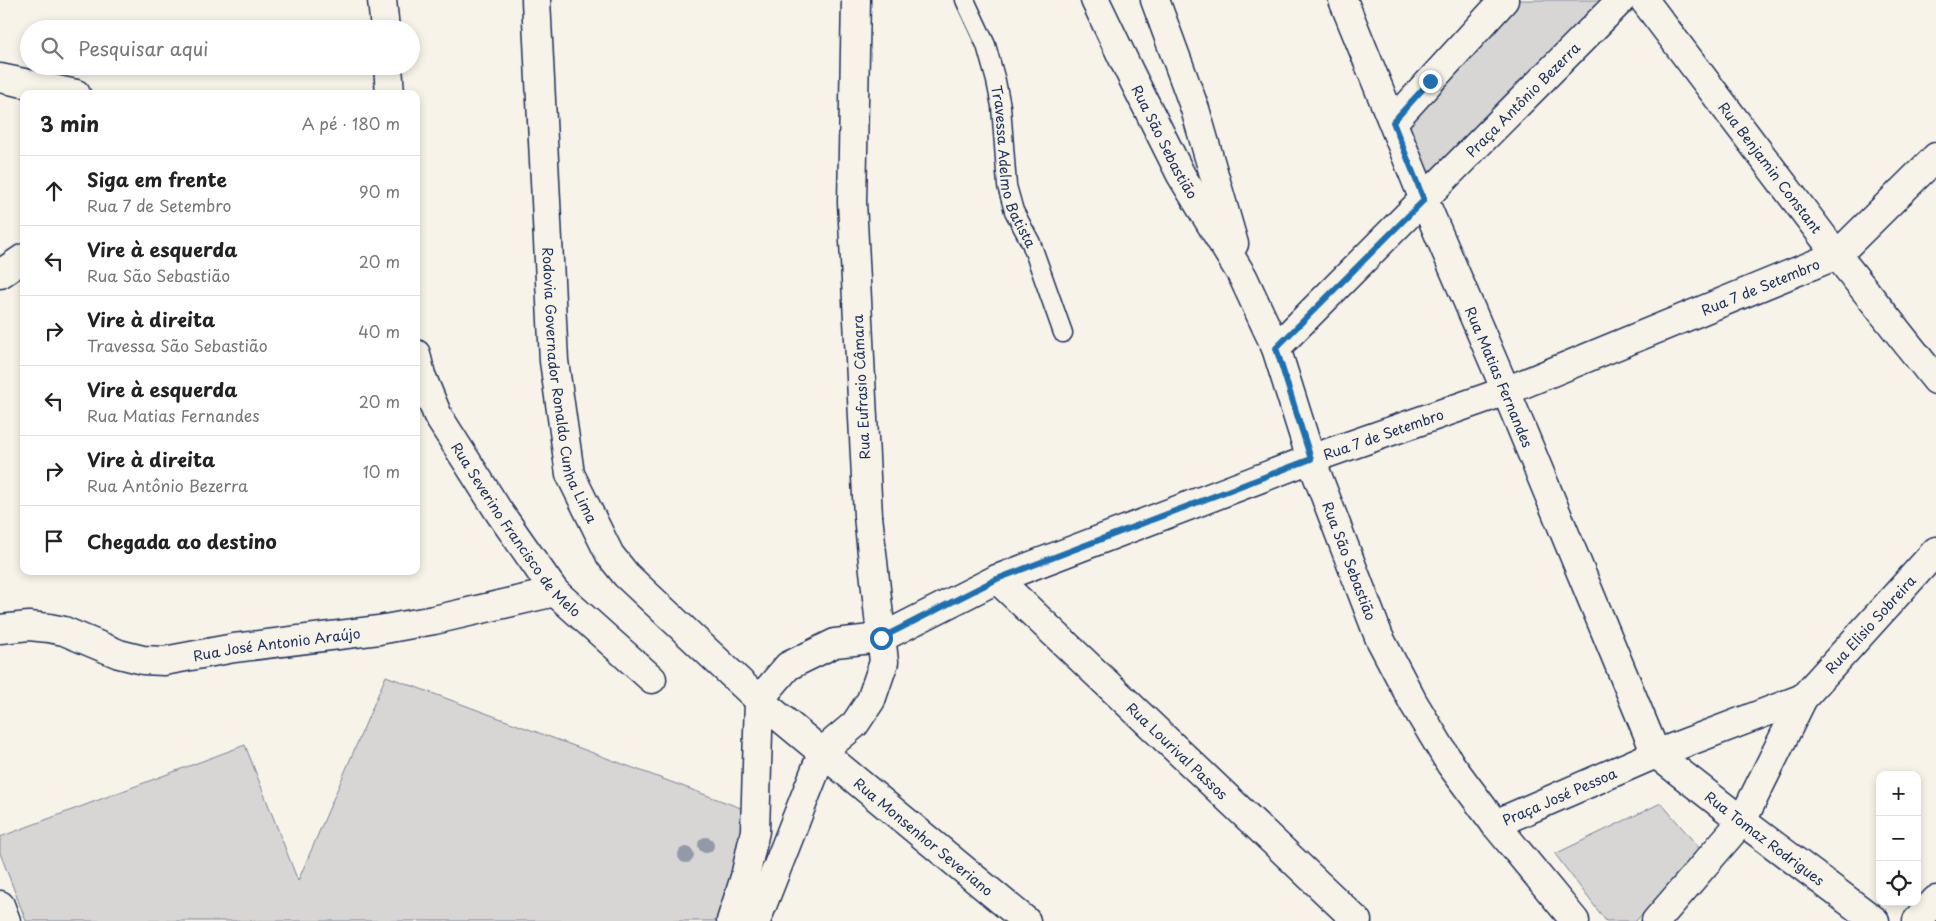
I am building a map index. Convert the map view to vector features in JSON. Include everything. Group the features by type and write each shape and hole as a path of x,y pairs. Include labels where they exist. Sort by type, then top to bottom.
{"street":[{"path":"382,0 384,20"},
{"name":"Rodovia Governador Ronaldo Cunha Lima","path":"536,0 554,361 570,474 606,548 626,575 760,700 823,751"},
{"name":"Rua Eufrasio Câmara","path":"823,751 855,724 871,700 884,662 868,516 852,202 856,0"},
{"name":"Rua São Sebastião","path":"1096,0 1181,175 1243,277 1276,348 1311,459 1379,637 1413,702 1451,765 1495,824"},
{"name":"Rua São Sebastião","path":"1154,0 1195,109 1243,277"},
{"name":"Rua Matias Fernandes","path":"1342,0 1656,754"},
{"path":"1393,122 1504,0"},
{"name":"Praça Antônio Bezerra","path":"1276,348 1621,0"},
{"name":"Rua Benjamin Constant","path":"1644,0 1837,255 1936,380"},
{"path":"389,75 390,90"},
{"path":"0,78 57,90"},
{"name":"Rua 7 de Setembro","path":"760,700 788,666 835,643 881,638 997,579 1311,459 1506,391 1837,255 1936,157"},
{"path":"0,274 20,261"},
{"name":"Rua Severino Francisco de Melo","path":"420,371 438,416 499,512 554,592 652,680"},
{"name":"Rua Elisio Sobreira","path":"1742,821 1803,698 1936,551"},
{"name":"Rua Lourival Passos","path":"997,579 1357,921"},
{"name":"Rua José Antonio Araújo","path":"0,629 29,626 49,628 64,631 119,654 143,660 164,661 234,648 379,630 434,620 554,592"},
{"name":"Rua Elisio Sobreira","path":"1656,754 1803,698"},
{"path":"731,921 745,877 755,831 760,700"},
{"path":"756,921 823,751"},
{"name":"Rua Monsenhor Severiano","path":"823,751 1026,921"},
{"name":"Rua Tomaz Rodrigues","path":"1656,754 1875,921"},
{"name":"Praça José Pessoa","path":"1575,921 1495,824 1656,754"},
{"path":"1656,921 1742,821"},
{"path":"1917,921 1936,900"},
{"path":"0,905 6,921"}],"lane":[{"name":"Travessa Adelmo Batista","path":"965,0 986,45 996,80 1007,186 1014,211 1031,243 1063,333"}],"shaded area":[{"path":"1519,0 1601,0 1430,176 1405,119"},
{"path":"386,676 749,811 740,868 717,921 26,921 0,853 0,837 245,745 298,881"},
{"path":"1661,803 1700,849 1636,921 1606,921 1555,854"}],"route":[{"path":"881,638 997,579 1311,459 1276,348 1424,200 1393,122 1430,81"}]}
